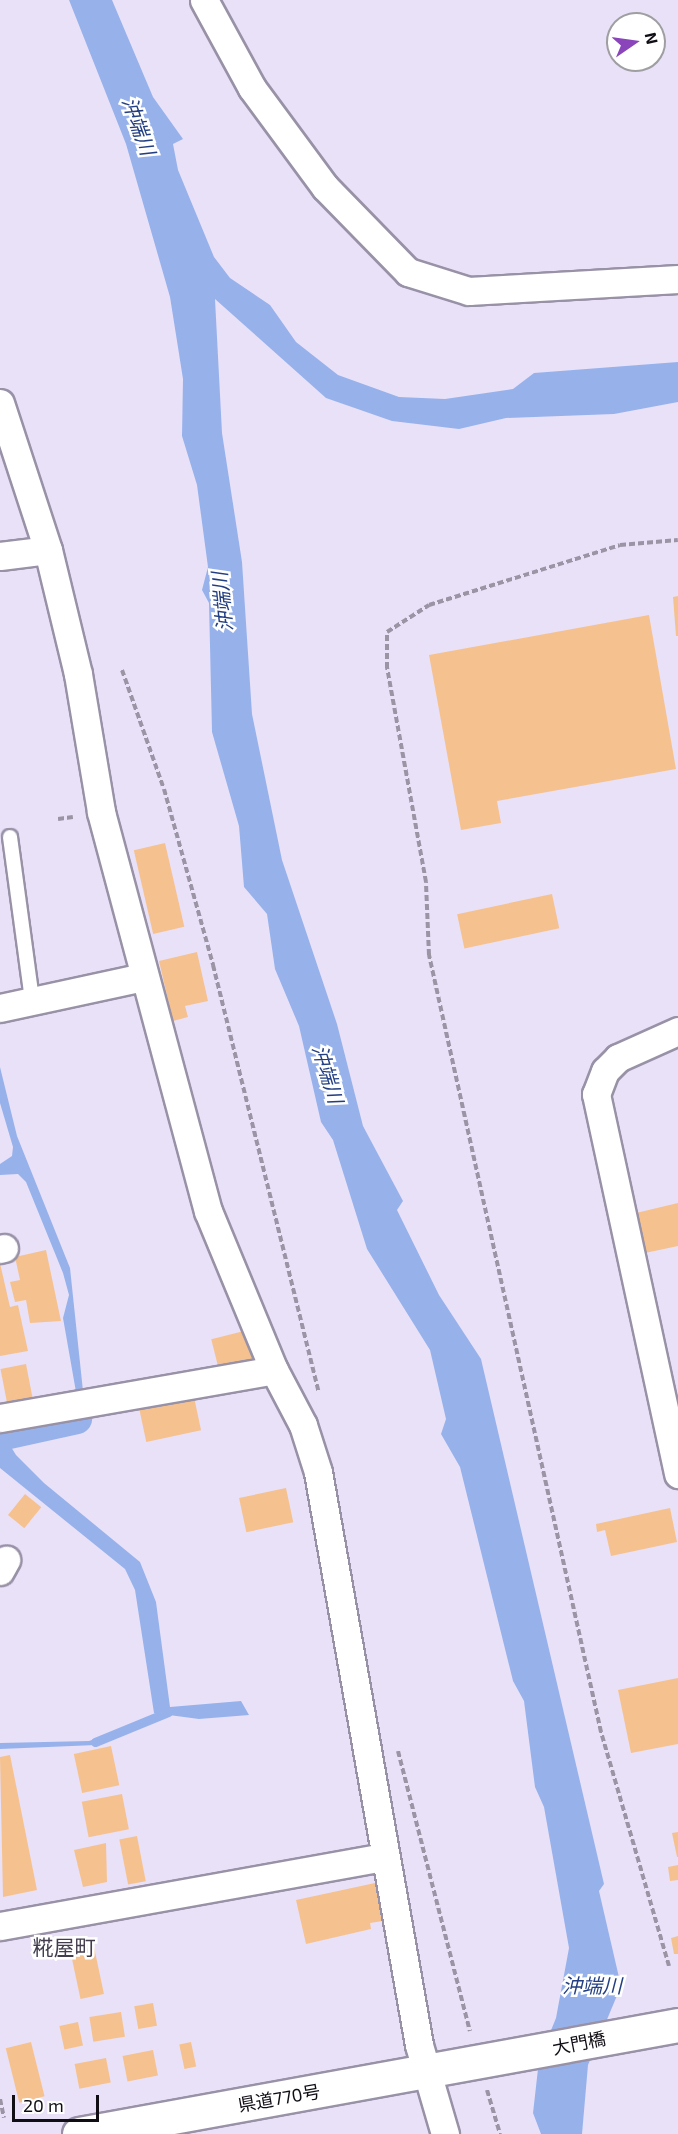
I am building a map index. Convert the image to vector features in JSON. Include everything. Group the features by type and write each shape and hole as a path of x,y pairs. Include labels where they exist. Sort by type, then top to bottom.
{"main road":[{"name":"大門橋","path":"479,2062 678,2025"},
{"name":"県道770号","path":"79,2134 479,2062"}],"street":[{"path":"204,0 252,88 325,187 408,272 469,291 678,279"},
{"path":"0,403 48,550 78,674 100,812 208,1211 274,1370 303,1425 318,1472 383,1857 424,2072 445,2134"},
{"path":"0,556 48,550"},
{"path":"0,1008 143,977"},
{"path":"678,1031 618,1058 605,1071 596,1094 678,1474"},
{"path":"0,1418 274,1370"},
{"path":"0,1926 383,1857"}],"lane":[{"path":"10,837 32,1000"}],"path":[{"path":"669,1966 601,1732 429,955 426,882 387,668 387,632 429,605 620,545 678,540"},
{"path":"0,2099 4,2118"}],"water":[{"name":"沖端川","path":"69,0 112,0 153,97 183,139 173,144 178,170 214,257 230,278 270,305 296,342 338,375 399,397 445,399 513,389 534,373 678,362 678,402 614,414 506,418 459,429 392,421 326,398 215,299 222,433 242,562 252,714 282,860 337,1024 363,1126 403,1201 397,1210 439,1295 481,1359 604,1884 599,1891 621,1986 588,2065 582,2134 541,2134 533,2113 539,2060 556,2018 569,1948 544,1807 535,1787 524,1701 513,1681 460,1467 441,1434 446,1419 430,1350 367,1249 333,1140 321,1122 299,1026 275,969 267,914 244,887 239,826 212,732 209,603 202,590 208,567 197,485 182,436 183,379 170,297 126,144"},
{"path":"0,1067 17,1136 70,1268 83,1391 76,1392 63,1318 69,1295 63,1273 26,1182 18,1174 0,1175 0,1164 12,1156 13,1147 0,1103"},
{"path":"0,1429 16,1455 44,1483 140,1562 156,1602 170,1707 241,1701 249,1715 199,1719 154,1713 135,1590 125,1569 0,1468"},
{"path":"106,1735 96,1745 0,1749 0,1743 89,1741"}],"building":[{"path":"678,596 678,636 676,636 673,597"},
{"path":"649,615 676,769 497,801 501,823 461,830 429,655"},
{"path":"165,843 184,927 153,934 134,850"},
{"path":"552,894 559,928 464,948 457,914"},
{"path":"197,952 208,1001 185,1006 188,1017 173,1021 159,961"},
{"path":"678,1203 678,1246 645,1253 636,1213"},
{"path":"46,1250 61,1321 30,1323 26,1300 15,1302 10,1282 20,1280 15,1257"},
{"path":"0,1263 10,1307 18,1305 28,1351 0,1356"},
{"path":"252,1329 259,1357 218,1367 211,1339"},
{"path":"26,1364 33,1400 8,1405 0,1369"},
{"path":"194,1397 201,1430 146,1442 139,1409"},
{"path":"286,1488 293,1522 246,1532 239,1498"},
{"path":"25,1494 41,1507 24,1528 8,1515"},
{"path":"670,1508 677,1542 611,1556 605,1530 597,1532 596,1524"},
{"path":"678,1678 678,1744 631,1753 618,1690"},
{"path":"111,1746 119,1785 82,1793 74,1754"},
{"path":"10,1755 37,1890 3,1897 0,1757"},
{"path":"122,1794 129,1829 89,1837 82,1802"},
{"path":"678,1832 678,1857 677,1857 672,1833"},
{"path":"137,1836 146,1881 128,1885 119,1839"},
{"path":"106,1843 107,1882 83,1887 74,1850"},
{"path":"678,1865 678,1880 670,1881 668,1867"},
{"path":"375,1883 383,1921 370,1923 371,1929 306,1944 296,1900"},
{"path":"678,1936 678,1954 674,1954 671,1938"},
{"path":"94,1947 104,1994 81,1999 71,1952"},
{"path":"153,2003 157,2026 138,2029 134,2006"},
{"path":"121,2012 125,2037 93,2042 89,2017"},
{"path":"78,2022 83,2045 64,2049 59,2026"},
{"path":"31,2042 45,2096 19,2103 6,2048"},
{"path":"191,2042 196,2066 184,2069 179,2044"},
{"path":"153,2050 158,2076 128,2081 123,2056"},
{"path":"106,2058 111,2083 79,2089 75,2064"}],"waterway":[{"path":"0,1436 77,1419"},
{"path":"95,1742 168,1712"}],"district":[{"name":"糀屋町","path":"64,1947"}]}
